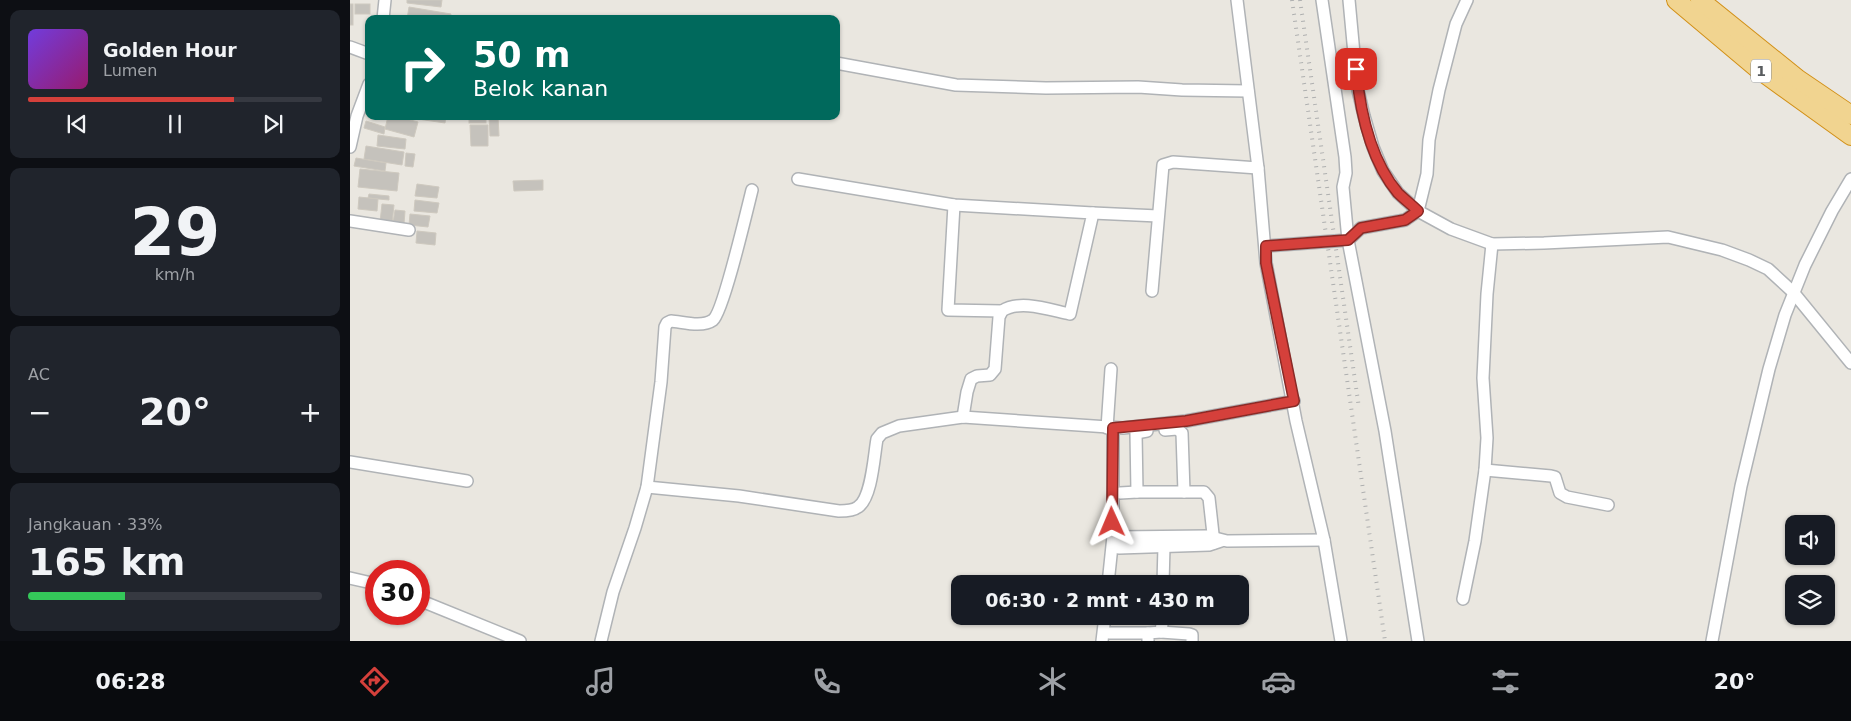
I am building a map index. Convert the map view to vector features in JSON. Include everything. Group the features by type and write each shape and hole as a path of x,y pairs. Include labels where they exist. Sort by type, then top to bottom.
{"highway":[{"name":"1","path":"1676,0 1758,69 1851,136"},
{"name":"1","path":"1700,0 1798,79 1851,115"}],"street":[{"path":"383,15 385,0"},
{"path":"1237,0 1258,168 1266,263 1294,401 1296,420 1324,540 1341,641"},
{"path":"1322,0 1345,157 1346,173 1343,187 1348,240 1385,431 1418,641"},
{"path":"1349,0 1358,86 1373,147 1383,171 1398,193 1418,211 1451,229 1492,244 1668,237 1722,250 1768,269 1793,292 1851,363"},
{"path":"1266,246 1348,240 1361,228 1405,220 1418,211 1426,174 1429,140 1439,90 1456,24 1467,0"},
{"path":"350,46 365,52"},
{"path":"840,64 956,85 1046,88 1138,87 1248,91"},
{"path":"350,147 354,116 365,93"},
{"path":"1152,291 1163,165 1173,162 1258,168"},
{"path":"798,179 954,205 1158,216"},
{"path":"1712,641 1741,486 1769,369 1793,292 1832,211 1851,179"},
{"path":"601,641 613,592 647,487 661,382 665,327 671,321 706,323 714,319 723,299 752,190"},
{"path":"954,205 948,310 1002,311 1018,306 1070,314 1093,213"},
{"path":"350,221 409,230"},
{"path":"1463,599 1475,541 1485,470 1487,438 1483,378 1487,294 1492,244"},
{"path":"963,416 966,392 971,378 990,375 995,370 999,317 1002,311"},
{"path":"1109,575 1113,536 1110,428 1111,369"},
{"path":"647,487 739,496 839,512 858,508 864,501 868,492 877,439 882,433 900,426 963,416 1110,428 1186,421 1294,401"},
{"path":"1137,492 1136,433 1177,429 1182,432 1184,492"},
{"path":"350,462 467,480"},
{"path":"1485,470 1555,477 1560,493 1567,497 1608,505"},
{"path":"1120,492 1202,491 1208,498 1216,540"},
{"path":"1164,575 1162,543 1216,540 1324,540"},
{"path":"350,578 365,581"},
{"path":"430,604 520,641"},
{"path":"1161,632 1163,625"},
{"path":"1106,637 1148,637 1161,632 1189,634 1192,635 1192,641"}],"building":[{"path":"407,0 442,0 441,7 407,3"},
{"path":"350,4 353,4 353,25 350,25"},
{"path":"355,4 370,4 370,14 355,14"},
{"path":"409,7 451,14 451,15 408,15"},
{"path":"387,120 410,120 418,122 414,137 385,129"},
{"path":"425,120 445,120 445,123"},
{"path":"469,120 486,120 486,123 469,123"},
{"path":"489,120 498,120 499,136 490,136"},
{"path":"366,121 385,127 384,134 364,128"},
{"path":"470,125 488,125 488,146 471,146"},
{"path":"378,135 406,139 405,149 377,146"},
{"path":"366,146 404,152 402,165 364,159"},
{"path":"406,153 415,154 413,167 405,166"},
{"path":"356,158 386,163 385,171 354,166"},
{"path":"360,169 399,173 397,191 358,187"},
{"path":"543,180 543,190 514,191 513,181"},
{"path":"417,184 439,187 437,198 415,196"},
{"path":"369,194 389,196 389,200 368,198"},
{"path":"359,197 378,199 377,211 358,209"},
{"path":"415,200 439,203 437,213 414,211"},
{"path":"382,204 394,205 392,224 380,222"},
{"path":"395,210 405,211 404,224 393,223"},
{"path":"410,214 430,216 428,227 409,225"},
{"path":"417,231 436,233 435,245 416,243"}],"railway":[{"path":"1292,0 1385,641"},
{"path":"1300,0 1359,408"}],"route":[{"path":"1112,522 1113,428 1186,421 1294,401 1266,263 1266,246 1326,240 1348,240 1361,228 1405,220 1418,211 1398,193 1383,171 1373,147 1364,116 1356,69"}]}
